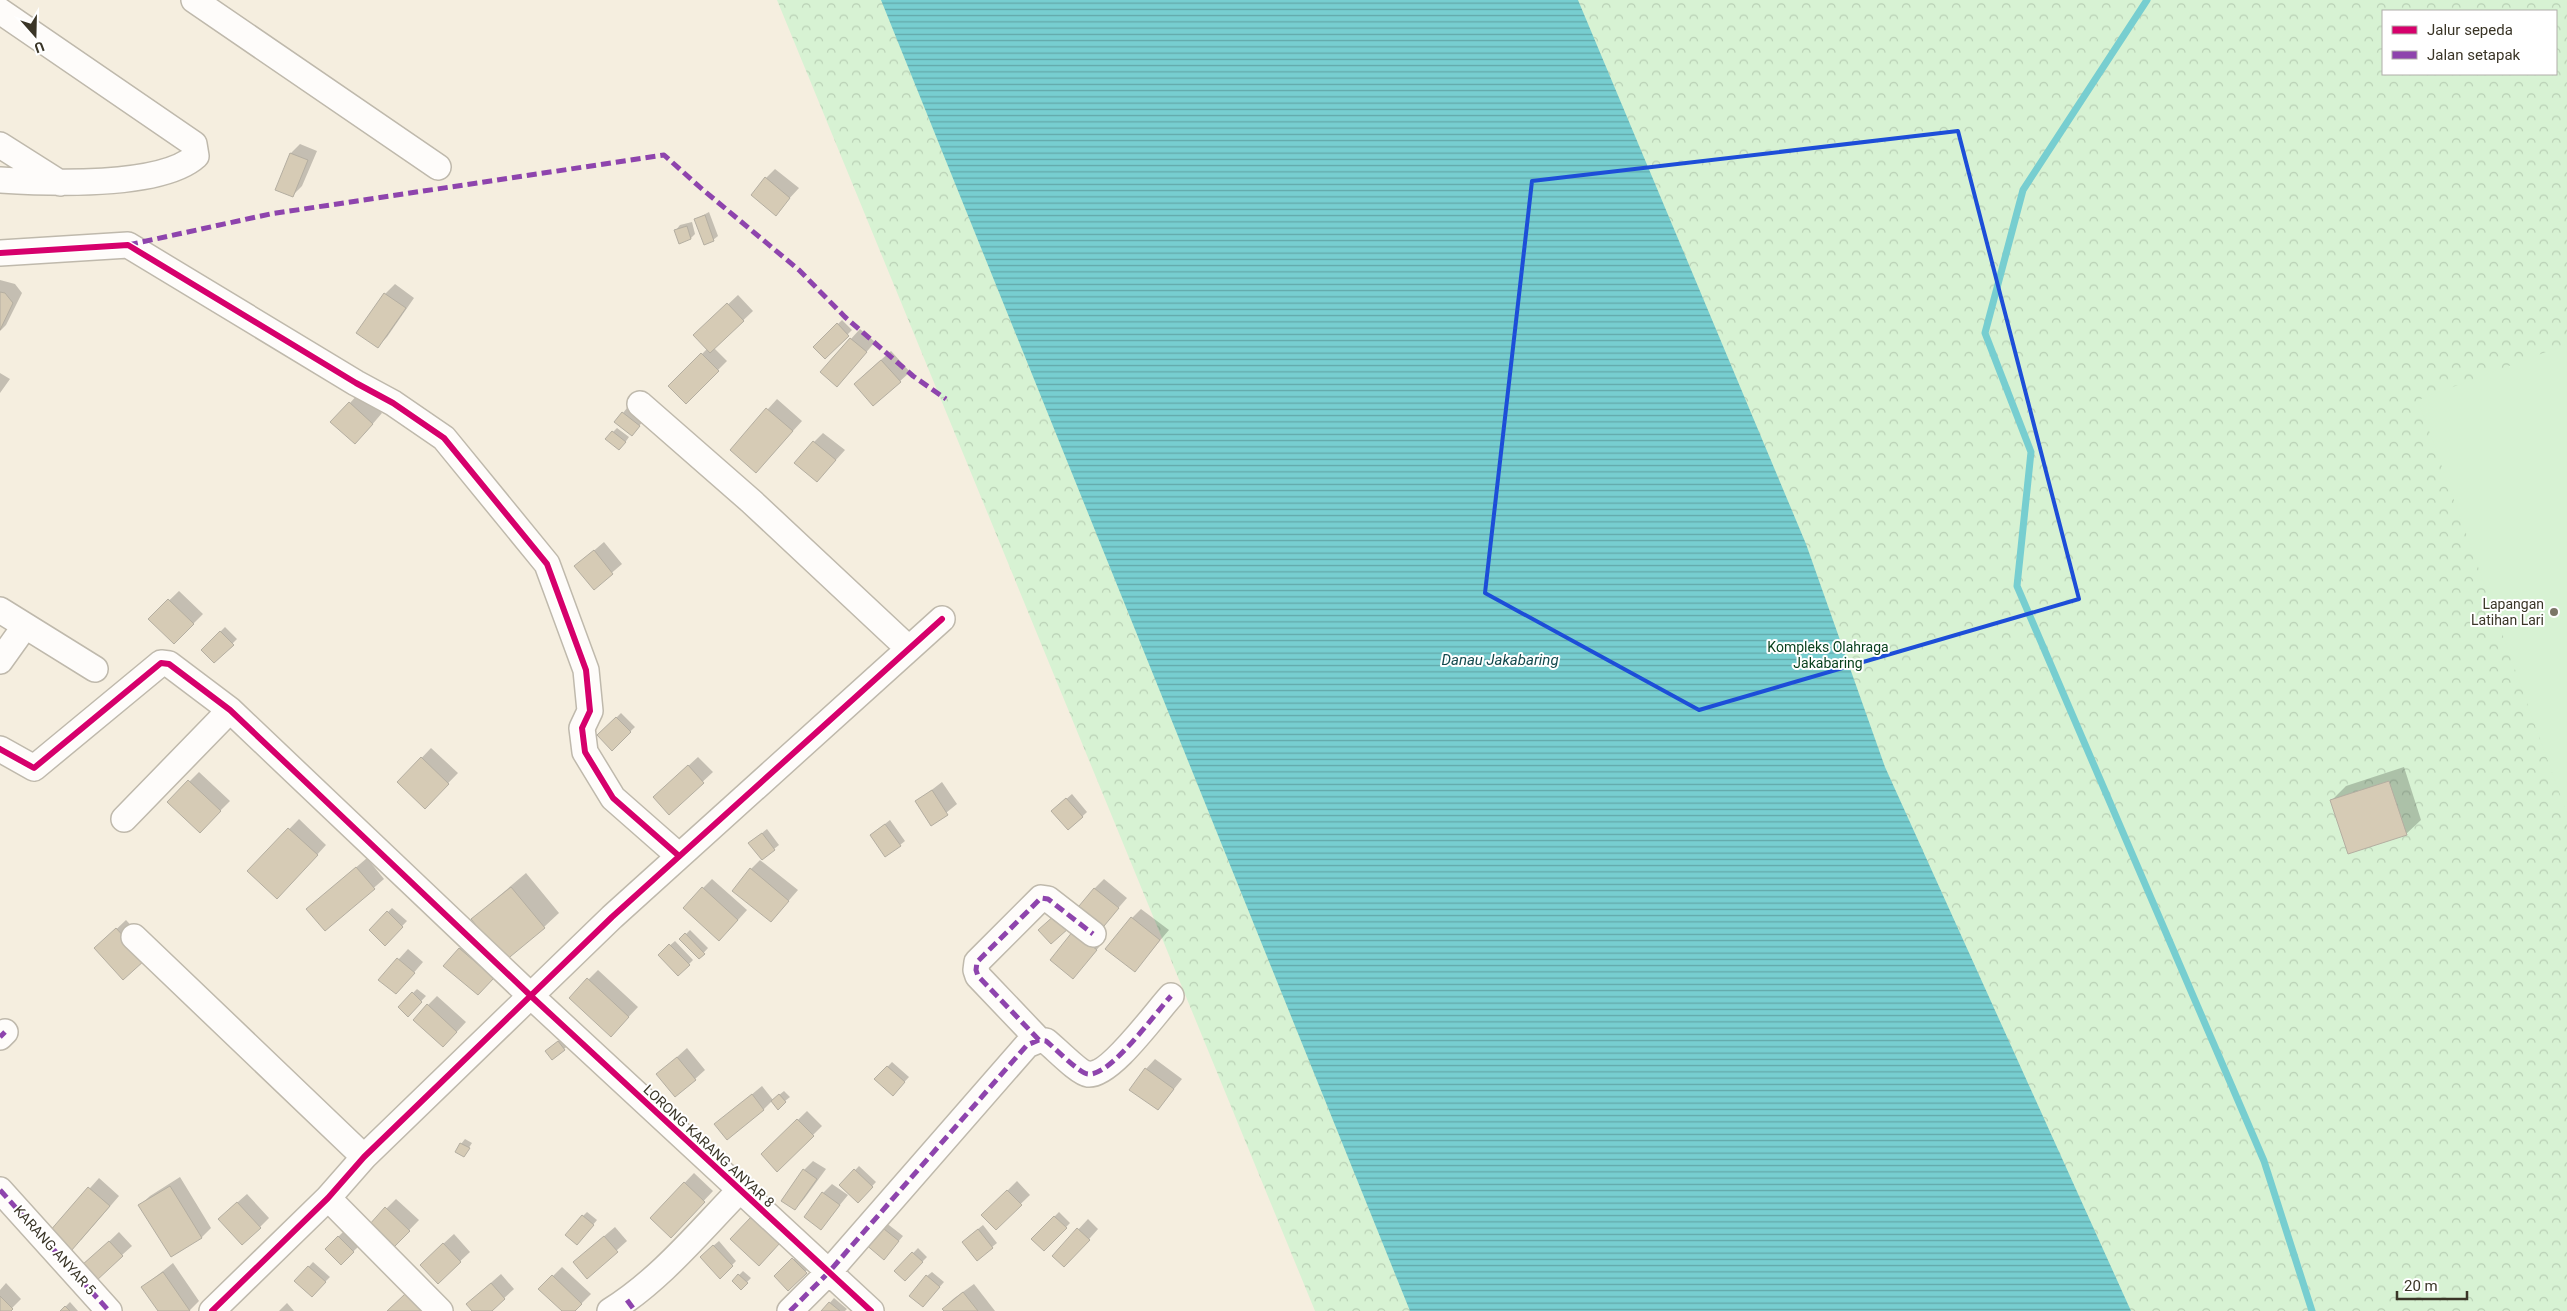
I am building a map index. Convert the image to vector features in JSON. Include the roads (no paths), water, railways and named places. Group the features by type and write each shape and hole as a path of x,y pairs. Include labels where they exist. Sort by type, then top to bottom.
{"street":[{"path":"194,0 438,167"},
{"path":"0,11 194,144 196,149 196,156 188,163 147,175 102,182 60,184 0,180"},
{"path":"0,144 60,184"},
{"path":"0,253 128,244 356,383 393,403 444,438 547,564 586,670 590,711 582,728 585,752 613,798 679,856"},
{"path":"640,404 752,502 908,648"},
{"path":"0,610 95,669"},
{"path":"212,1311 328,1198 364,1157 532,997 612,917 942,619"},
{"path":"0,661 25,626"},
{"name":"LORONG KARANG ANYAR 8","path":"0,749 34,768 161,663 169,664 230,710 532,997 871,1311"},
{"path":"124,818 230,710"},
{"path":"1039,1040 978,976 976,970 977,962 1041,898 1048,899 1093,934"},
{"path":"134,937 364,1157"},
{"path":"790,1311 828,1273 1027,1045 1039,1040 1046,1041 1082,1072 1095,1074 1112,1063 1170,996"},
{"name":"KARANG ANYAR 5","path":"0,1190 109,1311"},
{"path":"624,1307 739,1190"},
{"path":"328,1198 440,1311"}],"water":[{"name":"Danau Jakabaring","path":"881,0 1578,0 1806,544 1885,767 2131,1311 1410,1311"}],"waterway":[{"path":"2147,0 2023,190 1985,333 2031,452 2017,586 2264,1161 2312,1311"}],"place":[{"name":"Lapangan Latihan Lari","path":"2554,612"}],"park label":[{"name":"Kompleks Olahraga Jakabaring","path":"1828,656"}]}
